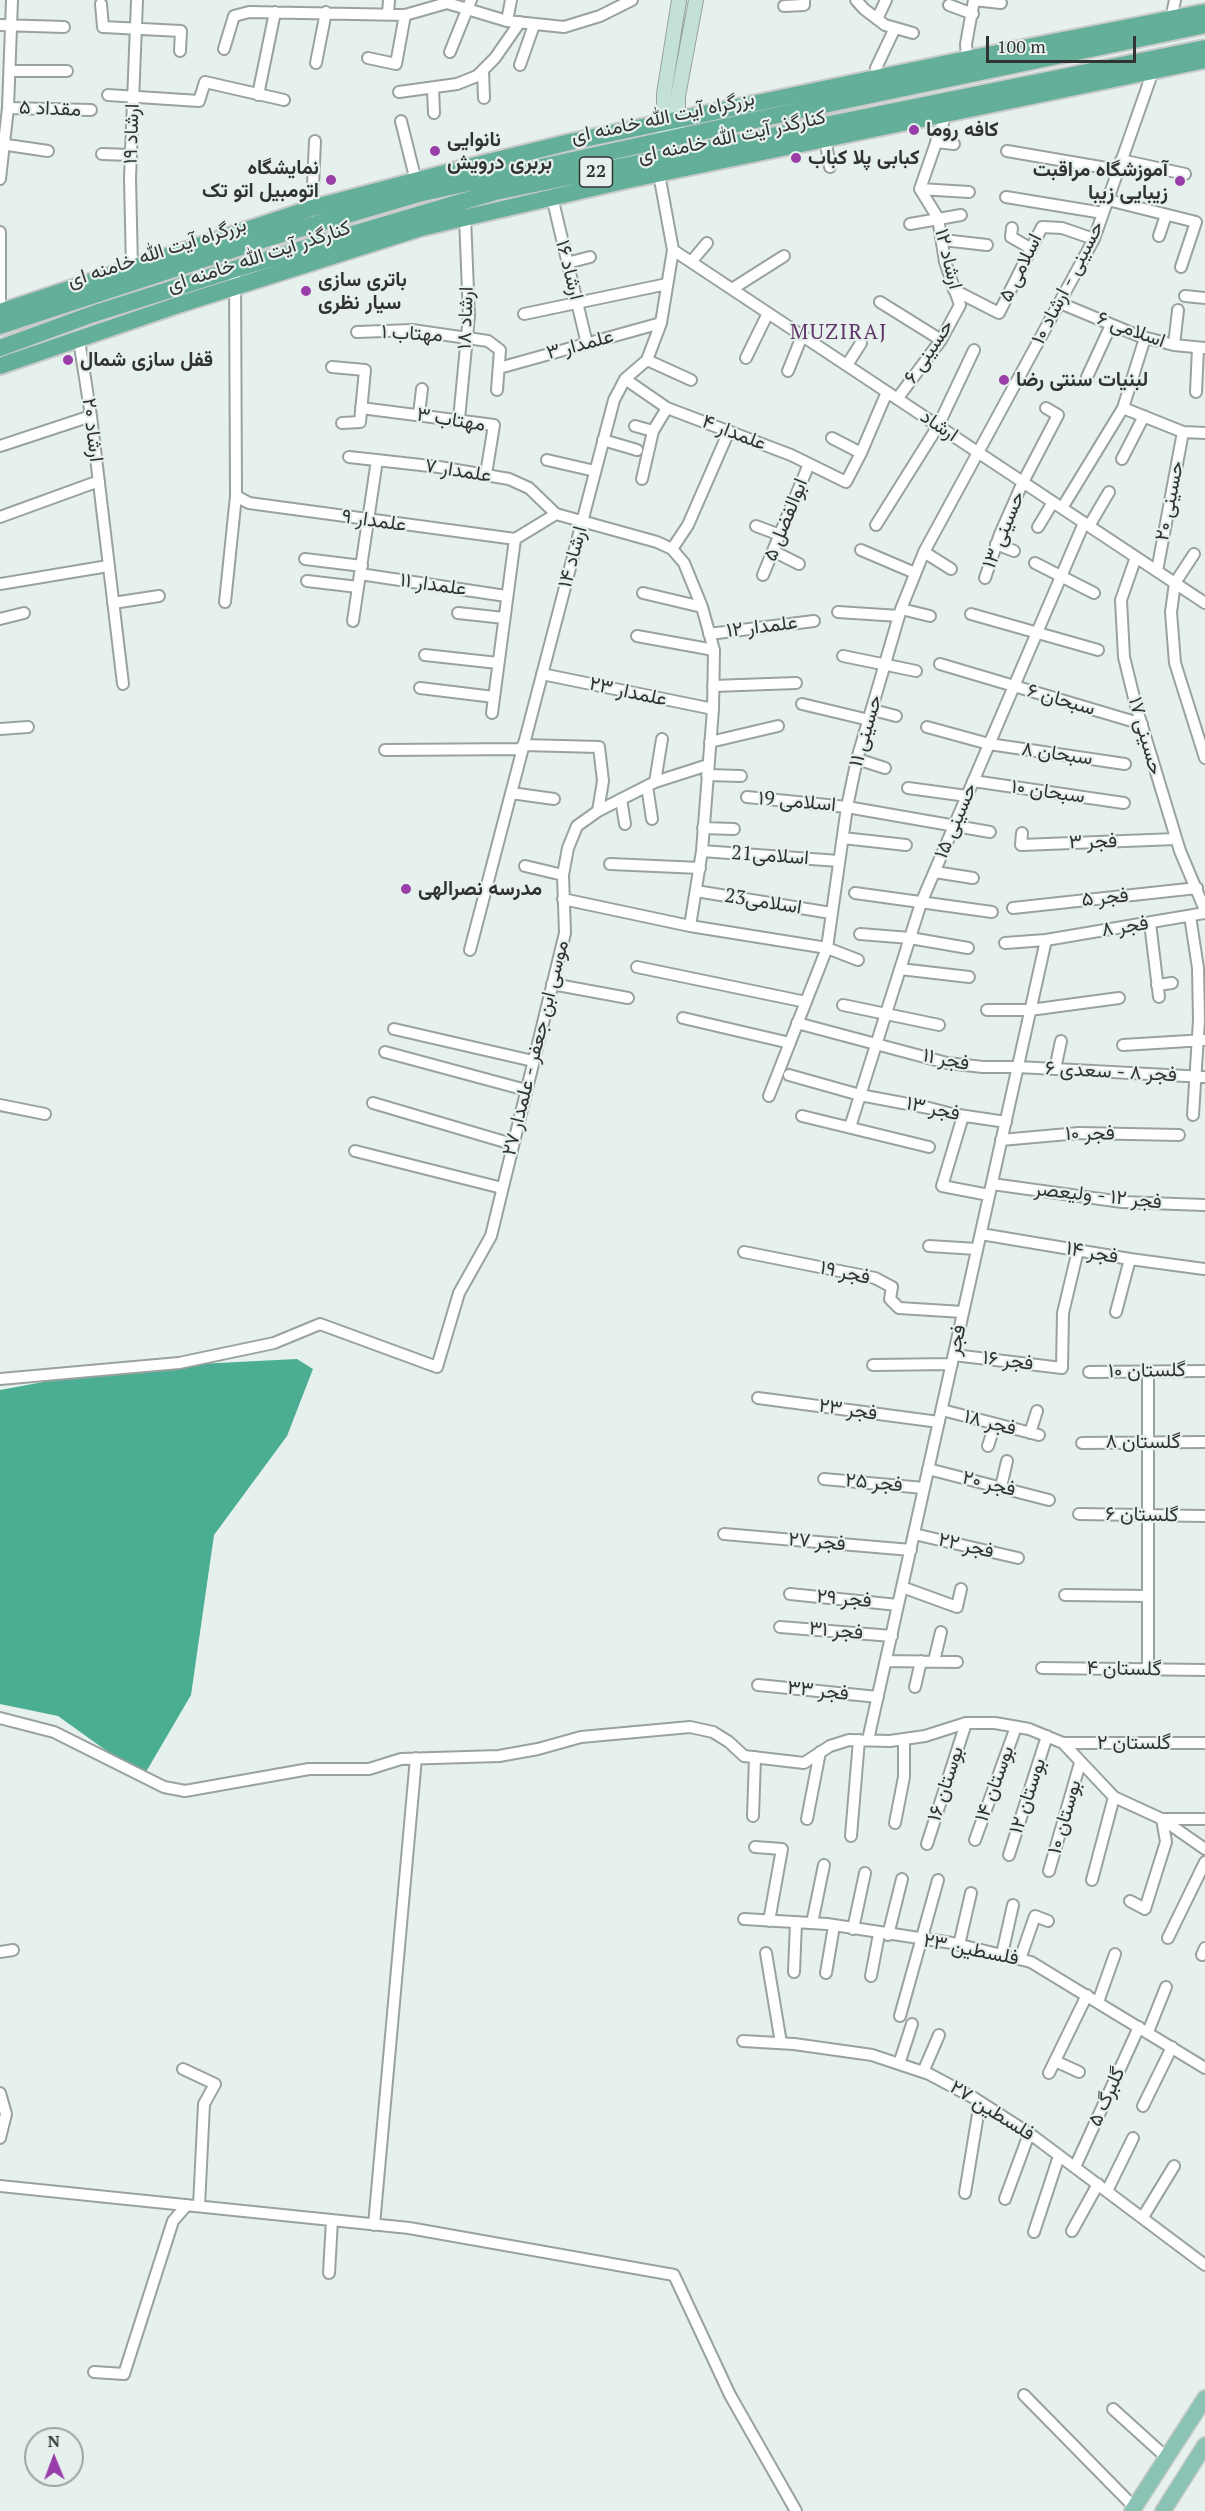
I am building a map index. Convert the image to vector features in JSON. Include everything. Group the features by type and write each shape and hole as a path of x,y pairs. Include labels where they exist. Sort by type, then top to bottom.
{"highway":[{"name":"کنارگذر آیت الله خامنه ای","path":"269,230 312,208 369,200 416,181 466,175 570,142 634,130 671,115 706,114 817,98 878,78 968,58 1205,12"},
{"name":"بزرگراه آیت الله خامنه ای","path":"1,319 269,230 671,115 817,98 1055,56 1205,25"},
{"path":"1038,44 1055,56"},
{"name":"بزرگراه آیت الله خامنه ای","path":"0,348 122,305 235,269 418,221 495,192 522,196 1121,71 1205,48"},
{"name":"کنارگذر آیت الله خامنه ای","path":"0,366 321,259 418,221 465,217 498,209 522,196 552,197 659,174 792,138 825,138 946,114 1121,71 1153,71 1205,60"},
{"path":"495,192 498,209"},
{"name":"کنارگذر آیت الله خامنه ای","path":"1,319 132,268 189,256"},
{"path":"122,305 128,322"}],"main road":[{"path":"671,115 679,0"},
{"path":"671,115 696,0"},
{"path":"1134,2509 1205,2398"},
{"path":"1163,2511 1204,2447"}],"street":[{"path":"0,179 2,145 9,108 10,71 6,56 12,26 12,0"},
{"name":"ارشاد ۱۹","path":"132,268 131,155 137,0"},
{"path":"359,0 361,13"},
{"path":"388,14 389,0"},
{"path":"507,21 511,0"},
{"path":"224,50 234,16 249,12 405,15 447,3 470,5 507,21 564,27 600,16 632,0"},
{"path":"784,6 804,5 804,0"},
{"path":"856,0 885,25 914,33"},
{"path":"877,19 886,0"},
{"path":"968,58 966,44 974,0 1001,3"},
{"path":"1171,19 1175,0"},
{"path":"101,4 103,27 181,31 180,51"},
{"path":"450,52 470,5"},
{"path":"950,5 973,14"},
{"path":"258,95 276,12"},
{"path":"316,63 326,12"},
{"path":"368,58 396,64 405,15"},
{"path":"399,92 458,84 477,76 495,58 520,22"},
{"path":"0,25 64,27"},
{"path":"520,65 534,25"},
{"path":"878,78 876,68 895,28"},
{"path":"483,70 484,98"},
{"path":"10,71 67,71"},
{"name":"حسینی - ارشاد ۱۰","path":"979,453 1094,239 1153,71"},
{"path":"108,95 199,101 205,82 284,100"},
{"path":"433,88 434,113"},
{"name":"مقداد ۵","path":"9,108 91,110"},
{"path":"946,114 920,189 969,192"},
{"path":"401,121 416,181"},
{"path":"825,138 830,167"},
{"path":"312,208 315,141"},
{"path":"936,142 954,144"},
{"path":"2,145 48,151"},
{"path":"1007,151 1185,174"},
{"path":"102,154 131,155"},
{"name":"ارشاد ۱۴","path":"470,950 614,400 626,379 647,360 661,323 673,250 659,174"},
{"name":"ارشاد ۱۲","path":"920,189 938,218 945,262 960,305"},
{"name":"ارشاد ۱۶","path":"552,197 587,344"},
{"path":"1006,197 1103,213"},
{"path":"1108,200 1196,222 1182,267"},
{"path":"910,224 961,215"},
{"path":"1159,236 1166,215"},
{"name":"ارشاد ۱۸","path":"459,420 469,316 465,217"},
{"name":"اسلامی ۵","path":"954,290 999,313 1042,227 1062,228 1094,239"},
{"path":"1012,228 1011,237 1030,248"},
{"path":"0,232 1,319"},
{"path":"942,240 987,244"},
{"path":"691,262 707,243"},
{"name":"ارشاد","path":"673,250 1205,603"},
{"path":"732,289 784,256"},
{"path":"567,263 590,257"},
{"path":"225,602 236,496 235,269"},
{"path":"524,314 667,284"},
{"path":"1185,296 1205,298"},
{"path":"880,302 941,340"},
{"name":"اسلامی ۶","path":"1060,303 1145,338 1174,345 1202,348"},
{"name":"حسینی ۶","path":"897,399 941,340 960,305"},
{"path":"1174,345 1178,310"},
{"path":"746,358 768,313"},
{"name":"علمدار ۳","path":"500,368 661,323"},
{"path":"1087,377 1111,325"},
{"name":"مهتاب ۱","path":"357,332 412,330 488,341 500,350 500,368"},
{"path":"788,370 802,336"},
{"path":"1038,527 1058,505 1123,408 1145,338"},
{"name":"ارشاد ۲۰","path":"79,340 91,416 123,684"},
{"path":"847,365 861,343"},
{"path":"1197,392 1202,348"},
{"path":"876,525 938,426 974,350"},
{"path":"647,360 691,380"},
{"path":"332,367 365,370 360,422 342,423"},
{"path":"497,390 500,368"},
{"name":"علمدار ۴","path":"626,379 667,408 809,464 846,482 861,453"},
{"path":"418,414 422,389"},
{"path":"832,438 861,453 887,392"},
{"name":"مهتاب ۳","path":"361,408 494,424 486,474"},
{"path":"642,478 653,431 667,408"},
{"name":"حسینی ۱۳","path":"985,578 996,544 1023,482 1058,415 1046,408"},
{"path":"1123,408 1184,432 1205,433"},
{"path":"0,446 91,416"},
{"path":"1122,459 1144,416"},
{"path":"635,426 653,431"},
{"path":"672,549 688,525 729,431"},
{"name":"حسینی ۲۰","path":"1157,571 1184,432"},
{"path":"603,440 637,450"},
{"name":"حسینی ۱۱","path":"769,1096 826,948 847,807 857,759 900,612 924,552 979,453"},
{"name":"علمدار ۷","path":"349,458 486,474 509,479 529,488 556,514"},
{"path":"353,621 377,460"},
{"path":"547,460 595,471"},
{"name":"ابوالفضل ۵","path":"763,575 809,464"},
{"path":"0,517 99,481"},
{"name":"حسینی ۱۵","path":"850,1127 921,903 1061,576 1086,524 1109,492"},
{"name":"علمدار ۹","path":"236,496 249,503 515,539"},
{"path":"492,713 515,539 556,514 657,542 672,549 684,563 702,607 714,650 713,709 704,828 690,926"},
{"path":"756,526 780,535"},
{"path":"996,544 1014,551"},
{"path":"861,550 915,573"},
{"path":"773,551 799,564"},
{"path":"924,552 951,569"},
{"path":"1194,554 1175,583 1171,612 1175,663 1205,758"},
{"name":"حسینی ۱۷","path":"1136,557 1121,600 1124,657 1176,838 1205,912"},
{"name":"علمدار ۱۱","path":"304,559 506,596"},
{"path":"1035,563 1094,593"},
{"path":"0,584 108,566"},
{"path":"307,581 358,587"},
{"path":"644,593 702,607"},
{"path":"113,603 159,596"},
{"path":"838,612 900,612 930,616"},
{"path":"458,613 504,618"},
{"path":"0,619 24,614"},
{"path":"971,614 1098,650"},
{"name":"علمدار ۱۲","path":"709,634 814,621"},
{"path":"637,636 714,650"},
{"path":"425,655 498,663"},
{"path":"843,656 916,671"},
{"name":"سبحان ۶","path":"940,664 1142,724"},
{"name":"علمدار ۲۳","path":"542,674 713,709"},
{"path":"713,686 796,683"},
{"path":"420,688 494,697"},
{"path":"802,704 871,715 896,716"},
{"path":"710,742 778,726"},
{"path":"0,729 28,727"},
{"name":"سبحان ۸","path":"927,727 989,744 1125,764"},
{"path":"652,819 651,784 662,739"},
{"path":"385,750 599,747 603,781 598,811"},
{"path":"857,759 885,768"},
{"name":"موسی ابن جعفر - علمدار ۲۷","path":"0,1379 179,1363 274,1343 320,1324 437,1367 459,1293 491,1236 565,933 563,875 568,848 577,826 598,811 651,784 707,770 741,776"},
{"name":"سبحان ۱۰","path":"973,781 1124,803"},
{"path":"908,788 967,796"},
{"path":"511,793 554,799"},
{"name":"اسلامی ۱9","path":"747,797 847,807 955,824 990,832"},
{"path":"621,799 625,824"},
{"path":"704,828 734,829"},
{"name":"فجر ۳","path":"1022,833 1021,845 1176,838"},
{"path":"843,838 906,845"},
{"name":"اسلامی21","path":"702,851 839,861"},
{"path":"610,864 700,868"},
{"path":"525,866 563,875"},
{"path":"935,872 973,878"},
{"name":"فجر ۵","path":"1013,908 1197,888"},
{"name":"اسلامی23","path":"696,891 831,913"},
{"path":"855,893 992,912"},
{"path":"563,899 690,926 826,948 858,960"},
{"name":"فجر ۸","path":"1005,944 1046,940 1205,912"},
{"path":"1190,916 1202,987 1201,1077 1193,1115"},
{"path":"1150,923 1159,997"},
{"path":"860,934 910,938 968,948"},
{"name":"فجر","path":"851,1836 864,1740 878,1697 892,1636 1046,940"},
{"path":"637,967 806,1002"},
{"path":"900,969 969,977"},
{"path":"1157,985 1172,983"},
{"path":"552,984 628,998"},
{"path":"987,1010 1030,1010 1119,998"},
{"path":"843,1005 939,1025"},
{"path":"683,1017 790,1042"},
{"name":"فجر ۱۱","path":"797,1023 947,1063 982,1067 1018,1067"},
{"path":"394,1029 533,1061"},
{"path":"1123,1045 1202,1040"},
{"path":"1055,1069 1061,1041"},
{"path":"386,1052 526,1090"},
{"name":"فجر ۸ - سعدی ۶","path":"1018,1067 1201,1077"},
{"name":"فجر ۱۳","path":"789,1075 860,1095 963,1116 1006,1122"},
{"path":"373,1103 513,1144"},
{"path":"0,1105 45,1114"},
{"path":"802,1116 929,1147"},
{"path":"963,1116 942,1186 989,1195"},
{"name":"فجر ۱۰","path":"1001,1140 1079,1133 1179,1135"},
{"path":"355,1151 502,1188"},
{"name":"فجر ۱۲ - ولیعصر","path":"992,1184 1122,1202 1204,1205"},
{"name":"فجر ۱۴","path":"981,1234 1204,1269"},
{"path":"929,1246 977,1249"},
{"name":"فجر ۱۶","path":"873,1365 953,1359 1062,1368 1063,1313 1078,1250"},
{"name":"فجر ۱۹","path":"744,1252 875,1278 892,1287 890,1299 898,1308 963,1312"},
{"path":"1116,1312 1130,1259"},
{"path":"1148,1371 1148,1669"},
{"name":"گلستان ۱۰","path":"1089,1372 1205,1371"},
{"name":"فجر ۲۳","path":"758,1398 939,1422"},
{"name":"فجر ۱۸","path":"942,1410 1035,1434 1037,1411"},
{"path":"988,1446 994,1424"},
{"name":"گلستان ۸","path":"1082,1443 1205,1442"},
{"path":"1001,1487 1007,1461"},
{"name":"فجر ۲۰","path":"928,1469 1049,1500"},
{"name":"فجر ۲۵","path":"824,1479 924,1488"},
{"name":"گلستان ۶","path":"1079,1514 1205,1516"},
{"name":"فجر ۲۷","path":"724,1534 911,1550"},
{"name":"فجر ۲۲","path":"914,1534 1018,1558"},
{"path":"902,1587 957,1607 961,1589"},
{"name":"فجر ۲۹","path":"790,1594 898,1605"},
{"path":"1065,1595 1148,1596"},
{"name":"فجر ۳۱","path":"780,1627 892,1636"},
{"path":"934,1661 941,1632"},
{"path":"886,1661 957,1662"},
{"path":"915,1687 921,1661"},
{"name":"گلستان ۴","path":"1042,1668 1205,1670"},
{"name":"فجر ۳۳","path":"758,1685 878,1697"},
{"path":"0,1718 54,1732 164,1787 185,1791 309,1769 369,1769 401,1759 499,1756 538,1749 581,1737 690,1727 713,1732 729,1742 744,1756 804,1763 830,1746 849,1740 904,1739 925,1736 966,1724 995,1723 1047,1736 1063,1743 1114,1797 1162,1819 1205,1849"},
{"name":"بوستان ۱۶","path":"927,1844 966,1724"},
{"name":"بوستان ۱۴","path":"975,1840 1016,1727"},
{"name":"بوستان ۱۲","path":"1009,1855 1047,1736"},
{"path":"895,1823 904,1777 904,1739"},
{"name":"گلستان ۲","path":"1063,1743 1205,1743"},
{"path":"807,1819 820,1752"},
{"path":"753,1816 755,1757"},
{"path":"374,2225 416,1758"},
{"name":"بوستان ۱۰","path":"1049,1871 1080,1762"},
{"path":"1092,1880 1114,1797"},
{"path":"1162,1819 1205,1819"},
{"path":"1130,1901 1145,1909 1166,1842 1162,1819"},
{"path":"754,1847 782,1849 769,1921"},
{"path":"1168,1938 1205,1862"},
{"path":"812,1923 824,1865"},
{"path":"853,1929 865,1873"},
{"path":"871,1976 902,1879"},
{"path":"900,2016 938,1880"},
{"path":"959,1945 971,1893"},
{"path":"1002,1954 1012,1905"},
{"path":"1020,1959 1035,1916 1048,1921"},
{"name":"فلسطین ۲۳","path":"744,1919 812,1923 921,1939 959,1945 1031,1962 1205,2068"},
{"path":"794,1972 796,1922"},
{"path":"826,1972 834,1926"},
{"path":"0,1952 13,1950"},
{"path":"766,1953 781,2043"},
{"path":"1098,2002 1114,1954"},
{"name":"گلبرگ ۵","path":"1075,2167 1166,1987"},
{"path":"1049,2073 1087,1995"},
{"path":"899,2064 912,2024"},
{"path":"923,2072 939,2035"},
{"name":"فلسطین ۲۷","path":"743,2041 781,2043 872,2055 923,2072 980,2102 1029,2134 1205,2265"},
{"path":"1143,2106 1172,2047"},
{"path":"1054,2061 1079,2072"},
{"path":"183,2069 216,2084 204,2104 199,2206"},
{"path":"0,2093 6,2114 0,2138"},
{"path":"965,2193 980,2102"},
{"path":"1005,2199 1029,2134"},
{"path":"1072,2231 1103,2188 1133,2138"},
{"path":"1034,2232 1059,2156"},
{"path":"1143,2217 1174,2166"},
{"path":"0,2186 374,2225 504,2243 674,2275 730,2395 796,2511"},
{"path":"93,2372 124,2374 173,2221 187,2205"},
{"path":"330,2273 332,2220"},
{"path":"1023,2396 1134,2509"},
{"path":"1113,2409 1166,2457"}],"shaded area":[{"path":"297,1359 313,1369 287,1436 214,1535 191,1695 143,1777 58,1716 0,1704 0,1390 119,1368"}],"place":[{"name":"کافه روما","path":"914,130"},
{"name":"نانوایی بربری درویش","path":"435,151"},
{"name":"کبابی پلا کباب","path":"796,158"},
{"name":"نمایشگاه اتومبیل اتو تک","path":"331,180"},
{"name":"آموزشگاه مراقبت زیبایی زیبا","path":"1180,181"},
{"name":"باتری سازی سیار نظری","path":"306,291"},
{"name":"قفل سازی شمال","path":"68,360"},
{"name":"لبنیات سنتی رضا","path":"1004,380"},
{"name":"مدرسه نصرالهی","path":"406,889"}],"district":[{"name":"MUZIRAJ","path":"839,333"}]}
